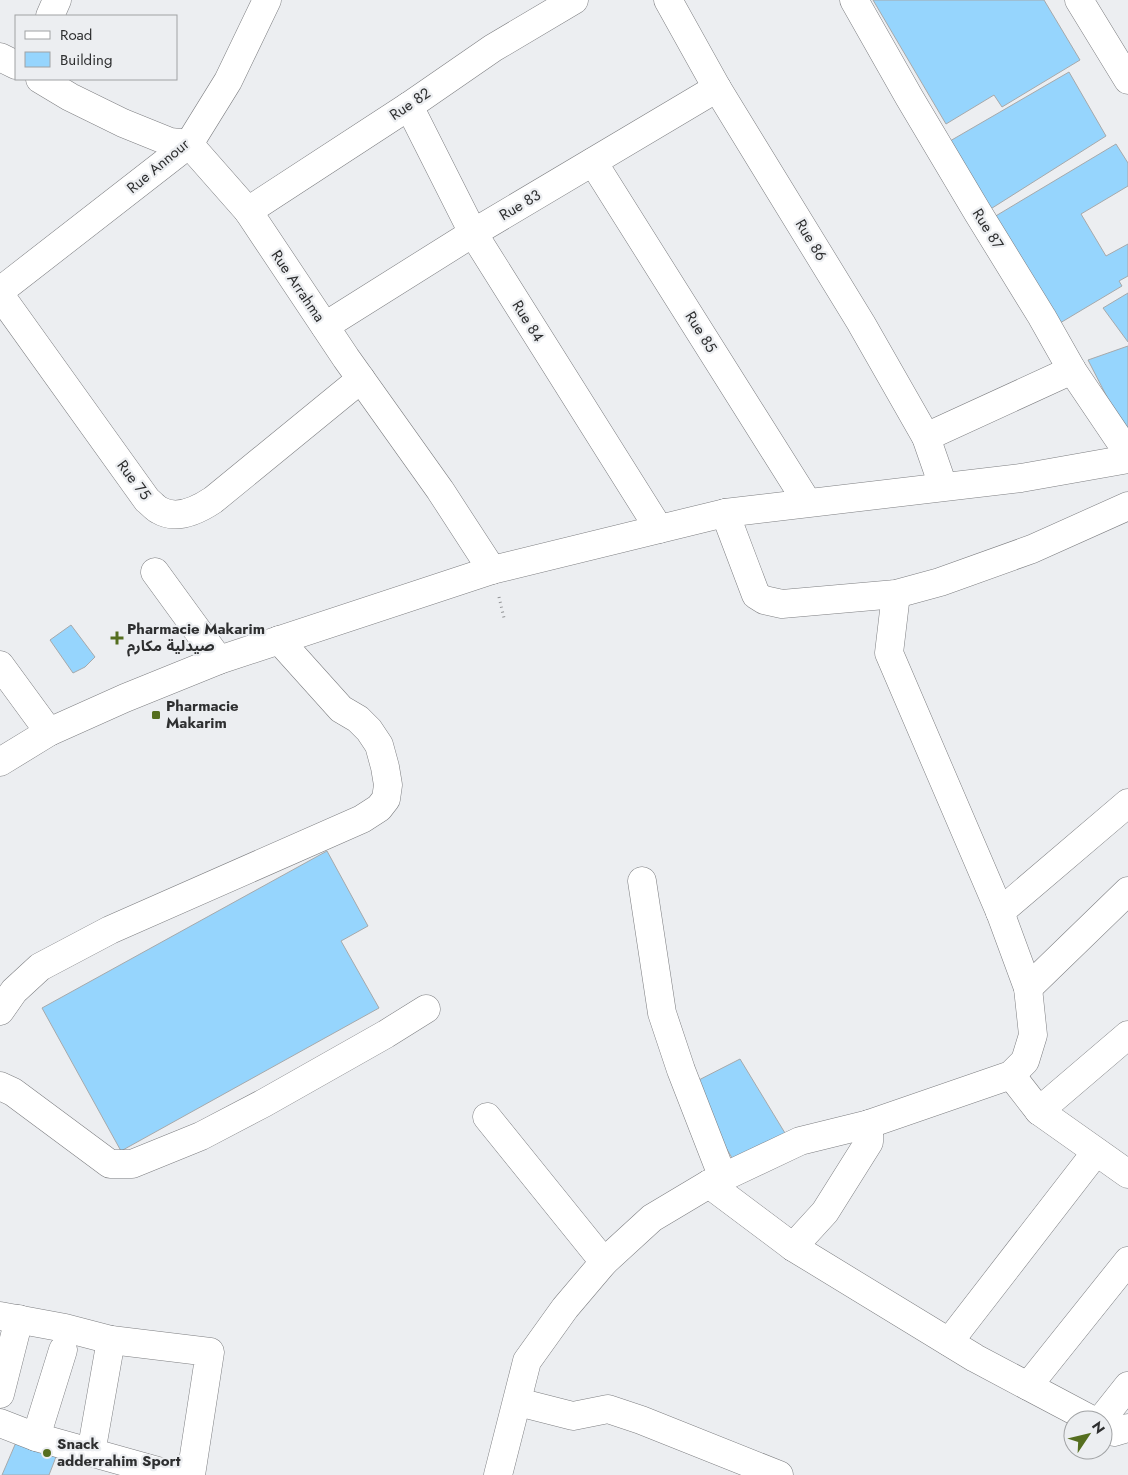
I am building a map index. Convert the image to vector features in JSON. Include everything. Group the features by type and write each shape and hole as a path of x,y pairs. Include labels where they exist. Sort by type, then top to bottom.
{"street":[{"path":"50,15 57,0"},
{"name":"Rue Annour","path":"0,293 189,144 228,81 267,0"},
{"name":"Rue 82","path":"248,211 409,106 493,48 574,0"},
{"name":"Rue 86","path":"668,0 717,88 861,322 926,438 943,486"},
{"name":"Rue 87","path":"854,0 909,97 1072,370 1128,453"},
{"path":"1079,0 1128,80"},
{"path":"0,58 15,65"},
{"path":"42,80 70,97 131,126 170,142 189,144"},
{"name":"Rue 83","path":"325,326 473,233 717,88"},
{"name":"Rue 84","path":"409,106 473,233 659,529"},
{"name":"Rue Arrahma","path":"189,144 248,211 361,379 440,490 492,570"},
{"name":"Rue 85","path":"593,162 807,502"},
{"name":"Rue 75","path":"0,293 146,500 168,514 189,513 213,500 361,379"},
{"path":"926,438 1072,370"},
{"path":"0,762 49,732 125,698 219,660 492,570 725,514 807,502 1021,478 1128,459"},
{"path":"725,514 756,595 764,600 782,604 896,594 940,582 1032,549 1128,506"},
{"path":"155,572 219,660"},
{"path":"498,1475 527,1361 565,1308 604,1262 652,1218 716,1181 800,1142 869,1124 1011,1075 1025,1061 1033,1035 1028,988 1000,912 889,654 896,594"},
{"path":"0,1011 14,991 40,967 128,922 362,820 380,808 386,799 388,784 379,745 369,730 358,719 341,709 278,640"},
{"path":"0,664 49,732"},
{"path":"1000,912 1128,803"},
{"path":"642,881 662,1013 716,1181 793,1247 975,1358 1073,1410"},
{"path":"1028,988 1128,891"},
{"path":"0,1086 13,1092 110,1164 132,1164 200,1136 264,1103 386,1034 426,1008"},
{"path":"1040,1111 1128,1034"},
{"path":"1011,1075 1040,1111 1128,1174"},
{"path":"487,1117 604,1262"},
{"path":"793,1247 825,1212 869,1142 869,1124"},
{"path":"949,1342 1096,1152"},
{"path":"1028,1386 1128,1261"},
{"path":"0,1394 9,1317 65,1328 111,1340 210,1352 191,1475"},
{"path":"91,1453 111,1340"},
{"path":"36,1437 63,1350"},
{"path":"1109,1410 1128,1386"},
{"path":"518,1402 573,1416 608,1409 641,1420 779,1475"},
{"path":"0,1423 36,1437 91,1453 135,1470 172,1475"},
{"path":"1113,1431 1128,1428"}],"building":[{"path":"873,0 1044,0 1080,60 1002,107 994,95 946,124"},
{"path":"1069,72 1106,136 989,210 950,141"},
{"path":"1116,144 1128,163 1128,186 1081,214 1106,256 1128,244 1128,276 1119,281 1122,286 1055,326 994,217"},
{"path":"1128,293 1128,342 1103,308"},
{"path":"1128,346 1128,430 1125,432 1088,360"},
{"path":"71,625 95,657 85,667 73,673 50,640"},
{"path":"327,851 368,926 341,941 379,1008 121,1151 42,1008"},
{"path":"740,1059 788,1138 735,1163 689,1085"},
{"path":"17,1440 56,1457 49,1475 2,1475"}],"place":[{"name":"Pharmacie Makarim صيدلية مكارم","path":"117,638"},
{"name":"Pharmacie Makarim","path":"156,715"},
{"name":"Snack adderrahim Sport","path":"47,1453"}]}
